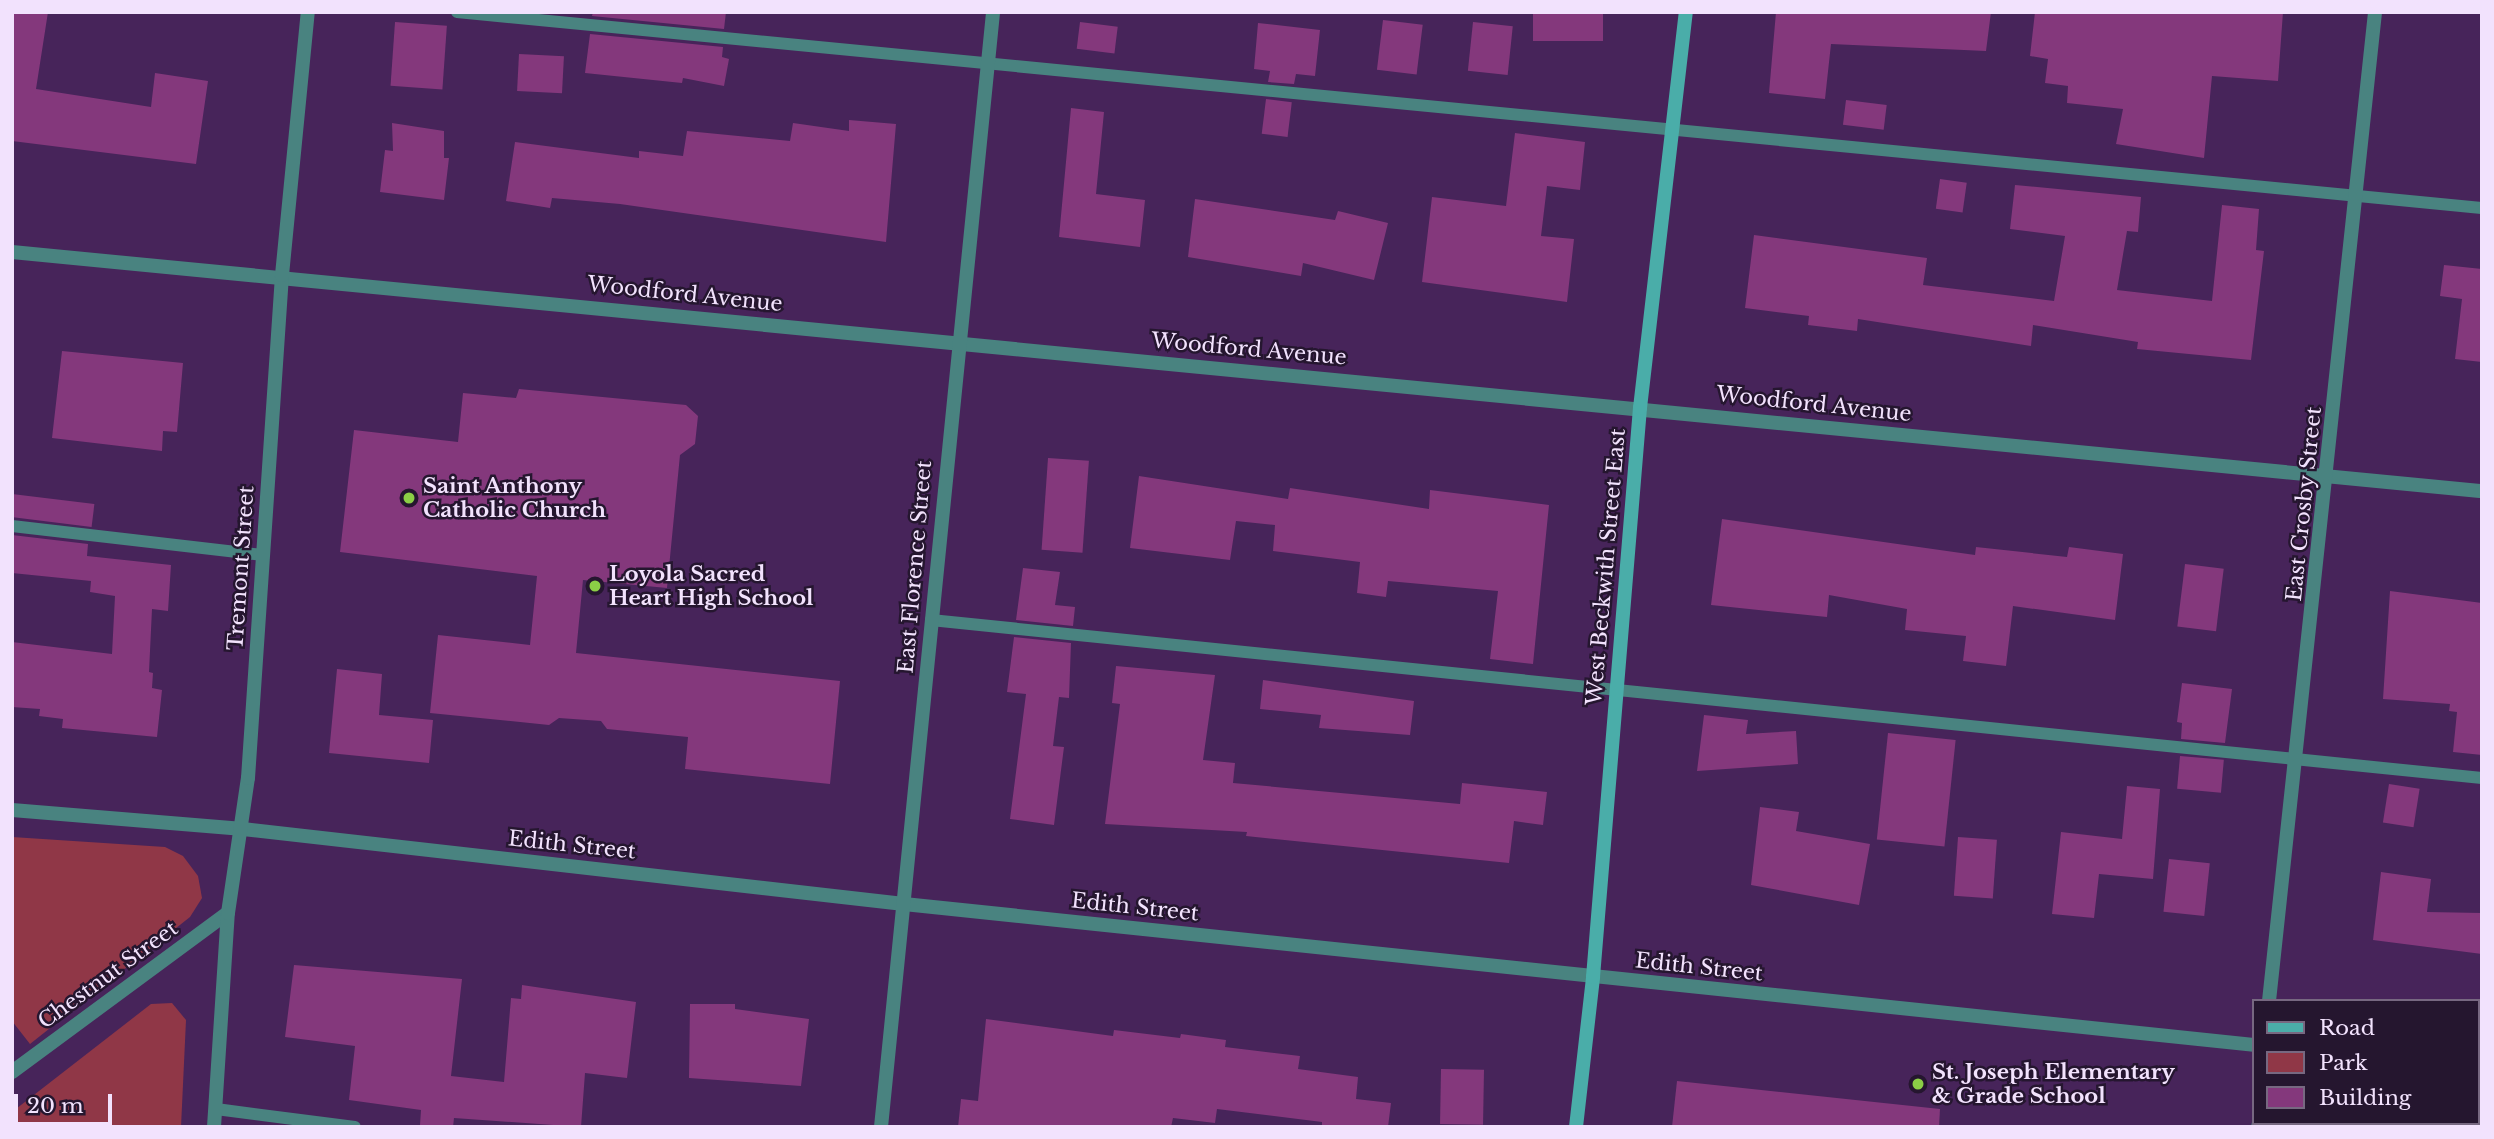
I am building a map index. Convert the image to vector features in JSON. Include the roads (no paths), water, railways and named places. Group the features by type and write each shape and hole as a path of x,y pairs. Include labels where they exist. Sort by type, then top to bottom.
{"street":[{"name":"Tremont Street","path":"215,1127 228,913 243,829 282,275 308,12"},
{"name":"East Florence Street","path":"881,1127 993,12"},
{"name":"West Beckwith Street East","path":"1576,1127 1593,977 1640,408 1686,12"},
{"name":"East Crosby Street","path":"2269,999 2329,477 2375,12"},
{"name":"Woodford Avenue","path":"12,252 282,275 2482,491"},
{"name":"Edith Street","path":"12,810 243,829 904,904 2252,1045"},
{"name":"Chestnut Street","path":"12,1072 228,913"}],"lane":[{"path":"457,12 2482,208"},
{"path":"12,526 262,555"},
{"path":"931,620 1617,693 2482,778"},
{"path":"216,1109 355,1127"}],"place":[{"name":"Saint Anthony Catholic Church","path":"409,498"},
{"name":"Loyola Sacred Heart High School","path":"595,586"},
{"name":"St. Joseph Elementary & Grade School","path":"1918,1084"}]}
